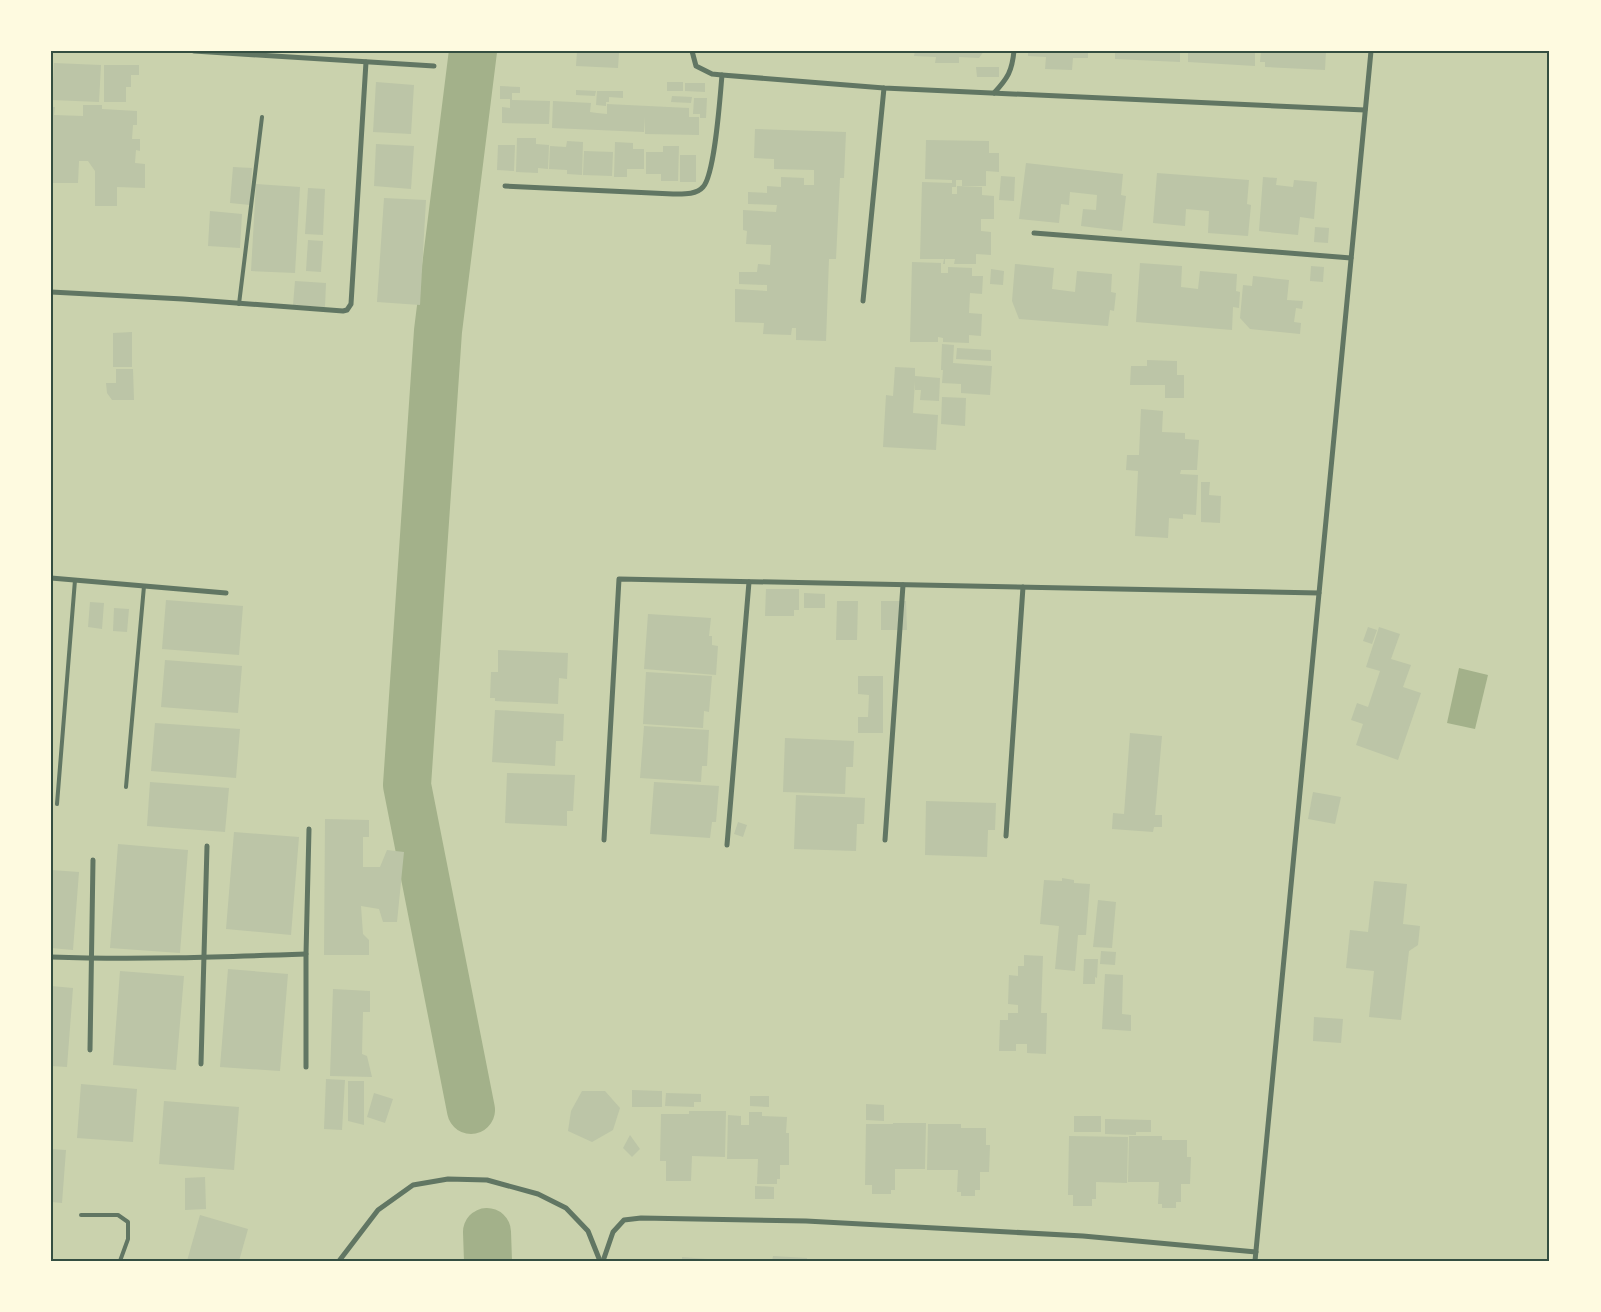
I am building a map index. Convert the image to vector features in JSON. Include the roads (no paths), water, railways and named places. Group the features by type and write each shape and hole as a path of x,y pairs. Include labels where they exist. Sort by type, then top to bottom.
{"street":[{"path":"194,51 434,66"},
{"path":"692,51 696,66 712,74 722,75 884,88 1365,110"},
{"path":"994,93 1006,80 1012,67 1014,51"},
{"path":"1255,1261 1371,51"},
{"path":"51,292 342,311 350,307 366,62"},
{"path":"505,186 666,194 688,194 702,189 707,182 714,149 722,75"},
{"path":"863,301 884,88"},
{"path":"1034,233 1351,258"},
{"path":"51,578 226,592"},
{"path":"604,840 618,579 1319,592"},
{"path":"728,845 749,582"},
{"path":"885,840 903,584"},
{"path":"1006,836 1023,587"},
{"path":"306,1067 309,829"},
{"path":"201,1064 207,846"},
{"path":"90,1050 93,860"},
{"path":"51,957 203,958 306,954"},
{"path":"339,1261 378,1210 413,1186 448,1179 487,1180 538,1194 559,1204 566,1208 588,1231 602,1261"},
{"path":"602,1261 613,1232 624,1220 641,1218 806,1221 1073,1236 1256,1252"}],"lane":[{"path":"239,304 262,117"},
{"path":"57,804 75,580"},
{"path":"126,787 144,586"},
{"path":"81,1215 118,1215 128,1222 128,1239 120,1261"}],"waterway":[{"path":"471,1110 407,785 438,331 473,51"},
{"path":"487,1232 488,1261"}]}
